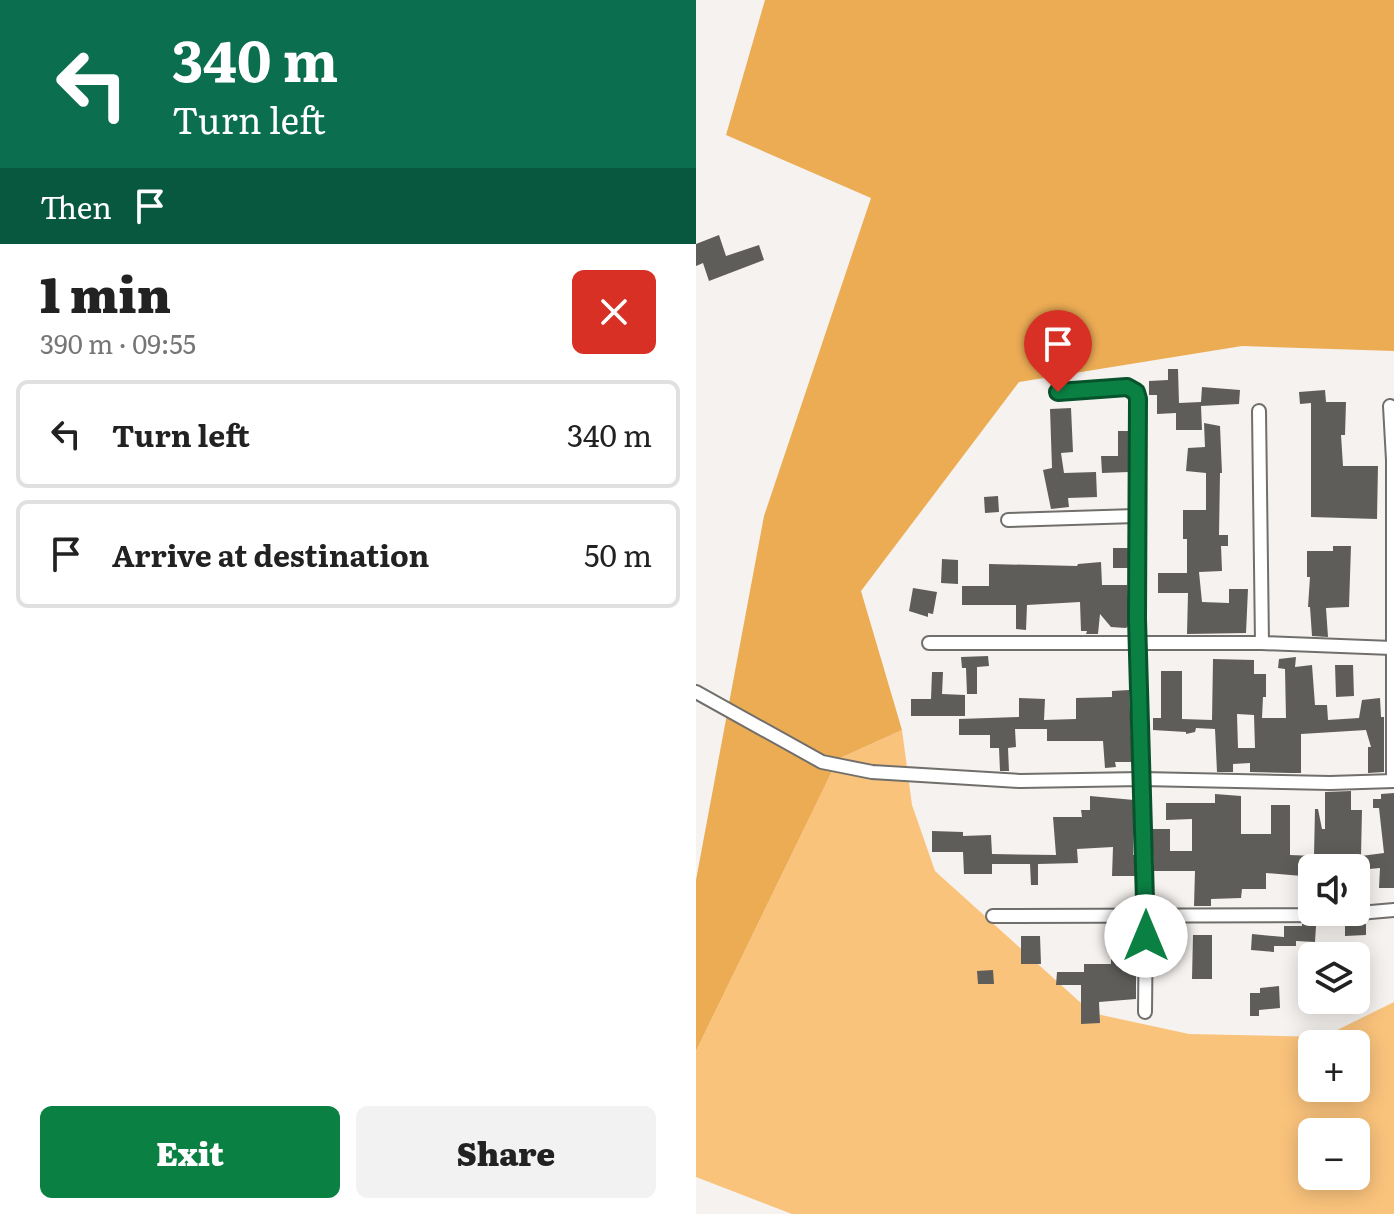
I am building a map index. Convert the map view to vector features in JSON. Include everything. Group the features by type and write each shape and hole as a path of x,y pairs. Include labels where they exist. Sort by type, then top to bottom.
{"street":[{"path":"1058,392 1127,387 1136,392 1138,644 1146,914 1145,1012"},
{"path":"696,692 822,762 872,772 1020,781 1394,781 1393,460 1390,406"},
{"path":"1259,411 1262,643"},
{"path":"1008,520 1136,516"},
{"path":"929,643 1262,643 1392,648"},
{"path":"993,916 1336,915 1394,910"}],"shaded area":[{"path":"765,0 1394,0 1394,351 1242,346 1019,382 861,591 902,730 838,759 696,1051 696,880 764,516 871,198 726,135"},
{"path":"902,730 912,805 935,871 1092,1013 1189,1034 1298,1036 1298,1102 1370,1102 1370,1030 1337,1030 1394,1002 1394,1214 792,1214 696,1177 696,1051 838,759"}],"building":[{"path":"719,235 726,256 759,245 764,260 709,281 703,263 696,266 696,244"},
{"path":"1168,369 1178,369 1179,403 1201,402 1202,387 1240,390 1239,404 1201,406 1202,430 1176,430 1176,413 1157,414 1157,395 1149,395 1149,381 1168,380"},
{"path":"1325,390 1326,402 1346,402 1345,435 1341,435 1343,466 1378,466 1377,519 1311,517 1311,403 1300,404 1299,392"},
{"path":"1071,408 1073,452 1061,453 1064,473 1096,472 1097,497 1068,498 1069,507 1051,509 1043,470 1052,468 1050,409"},
{"path":"1204,423 1220,426 1222,473 1219,535 1228,535 1228,546 1221,546 1222,571 1199,572 1202,602 1229,603 1229,589 1248,589 1246,633 1187,634 1188,593 1158,593 1158,573 1187,573 1183,510 1206,510 1206,473 1186,471 1188,448 1205,447"},
{"path":"1118,431 1129,431 1129,472 1102,473 1101,456 1118,456"},
{"path":"998,496 999,512 985,513 984,497"},
{"path":"1333,546 1351,546 1349,607 1326,608 1328,637 1312,636 1307,551 1333,551"},
{"path":"1113,548 1129,548 1129,568 1113,568"},
{"path":"942,559 958,560 958,584 941,583"},
{"path":"1101,562 1102,585 1127,585 1129,625 1126,628 1111,627 1100,614 1098,634 1086,634 1087,631 1081,631 1080,602 1027,605 1026,630 1016,629 1016,605 962,605 962,586 989,586 989,564 1077,566"},
{"path":"913,588 937,592 933,614 928,613 928,617 909,611"},
{"path":"988,656 989,666 977,667 977,694 967,694 966,668 962,668 961,657"},
{"path":"1296,657 1295,667 1312,665 1315,705 1327,705 1328,720 1359,718 1362,700 1380,698 1381,717 1384,717 1384,772 1368,773 1368,747 1371,747 1366,730 1301,734 1301,773 1290,773 1250,772 1250,763 1233,764 1233,772 1217,772 1215,729 1196,728 1195,732 1186,734 1153,730 1153,718 1161,718 1161,671 1182,671 1182,719 1212,720 1213,659 1254,660 1254,674 1266,674 1262,718 1286,718 1285,669 1278,668 1279,659","holes":["1237,714 1254,715 1255,748 1238,748"]},
{"path":"1335,665 1353,665 1354,696 1336,697"},
{"path":"932,672 943,672 942,694 965,695 965,716 911,716 911,699 931,699"},
{"path":"1129,690 1132,762 1115,762 1116,767 1105,768 1103,741 1047,741 1047,729 1015,729 1016,747 1008,748 1009,771 1000,771 999,748 990,748 990,735 959,735 959,719 1019,717 1019,698 1045,699 1044,720 1076,719 1076,698 1112,697 1112,691"},
{"path":"1351,791 1351,810 1362,810 1361,854 1314,854 1315,809 1318,809 1322,829 1325,829 1325,792"},
{"path":"1394,793 1394,888 1379,888 1380,868 1370,869 1370,855 1384,853 1379,808 1373,808 1373,799 1381,799 1381,794"},
{"path":"1215,794 1241,796 1241,834 1271,834 1271,805 1290,805 1290,855 1298,855 1298,876 1266,873 1266,889 1242,889 1241,898 1211,899 1211,906 1194,906 1195,871 1154,871 1152,829 1170,829 1170,851 1192,851 1192,819 1166,820 1166,803 1215,803"},
{"path":"1090,796 1134,800 1133,855 1136,876 1112,876 1113,847 1077,849 1078,863 1038,864 1038,885 1031,885 1030,864 992,864 992,874 964,874 963,852 932,852 932,831 963,832 963,836 991,835 992,854 1056,855 1053,817 1082,817 1081,810 1090,810"},
{"path":"1284,926 1316,926 1315,942 1296,941 1296,946 1274,946 1274,952 1251,950 1252,934 1284,937"},
{"path":"1345,926 1366,926 1366,935 1345,936"},
{"path":"1193,935 1212,935 1212,979 1192,979"},
{"path":"1021,936 1040,936 1041,964 1021,964"},
{"path":"1111,959 1136,959 1136,999 1099,1002 1100,1023 1081,1024 1081,985 1056,985 1057,972 1084,972 1084,964 1111,964"},
{"path":"993,970 994,984 978,984 977,971"},
{"path":"1279,986 1280,1008 1259,1010 1259,1016 1250,1016 1250,993 1260,993 1260,988"}],"route":[{"path":"1058,392 1127,387 1136,392 1138,399 1137,619 1146,936"}]}
